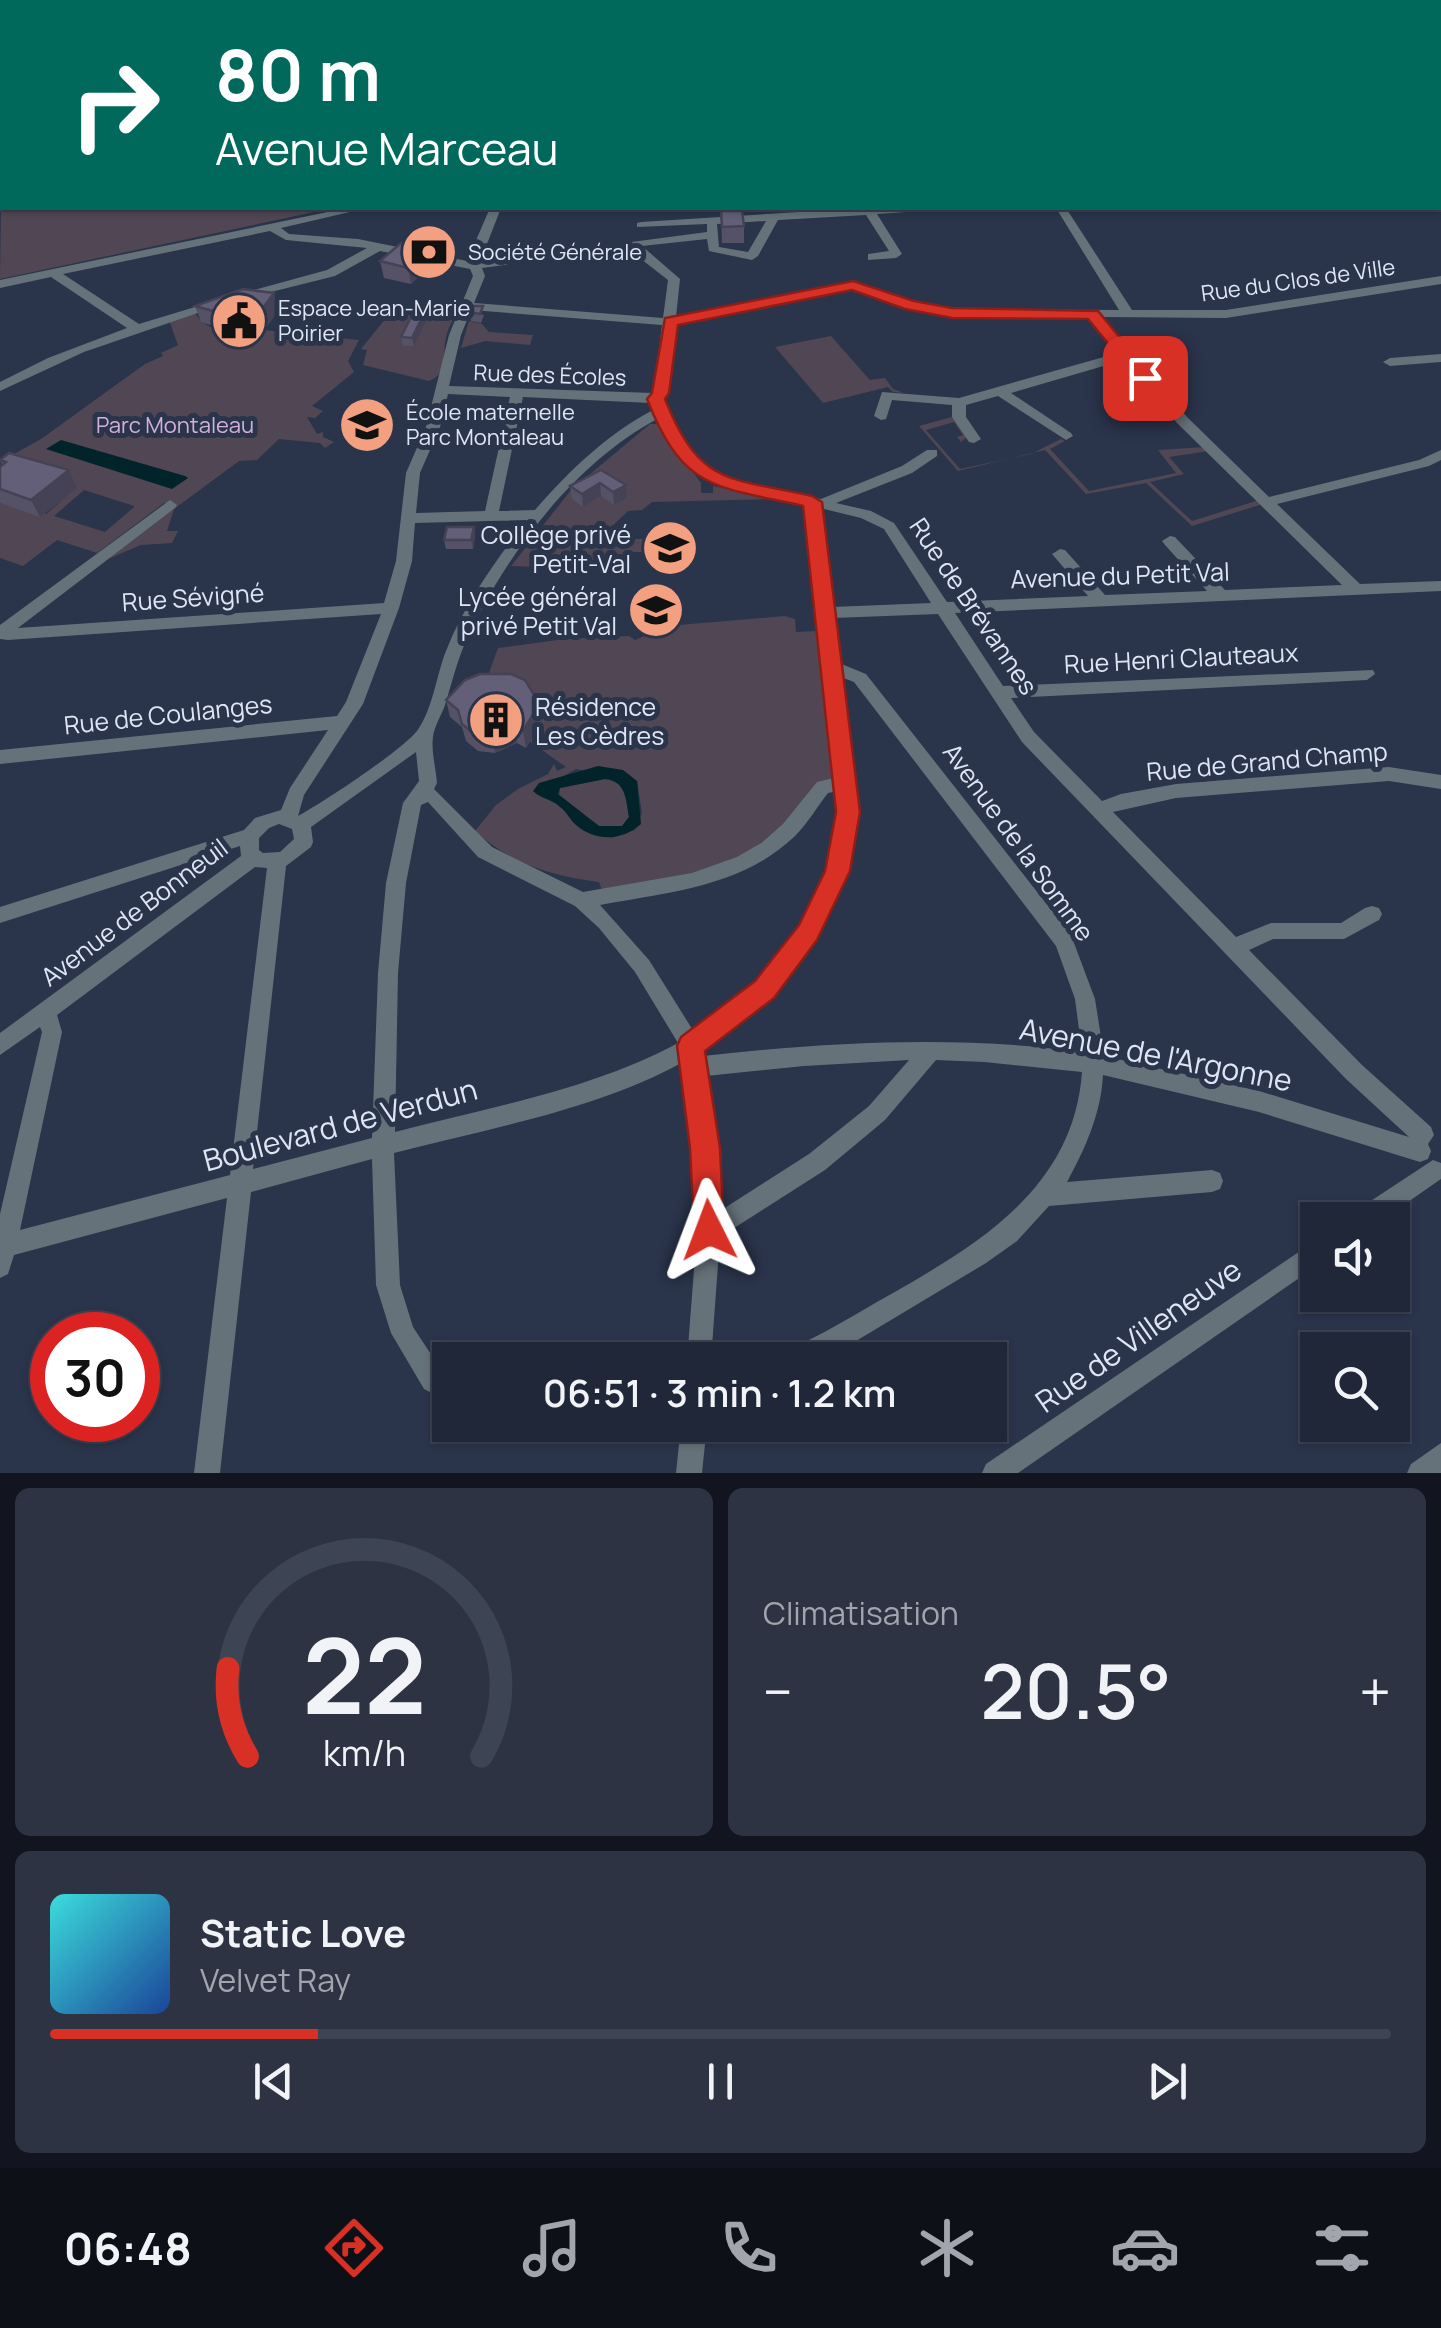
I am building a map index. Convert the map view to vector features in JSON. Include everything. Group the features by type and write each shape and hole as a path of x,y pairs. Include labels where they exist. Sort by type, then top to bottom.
{"street":[{"path":"0,284 352,210"},
{"path":"480,266 473,260 495,210"},
{"path":"638,243 640,210"},
{"path":"641,225 870,210 896,254 872,257"},
{"path":"1062,210 1128,314"},
{"path":"711,220 713,249 752,256 774,217"},
{"path":"290,224 304,237"},
{"path":"272,227 280,235 378,247 480,266 713,236"},
{"path":"432,1377 403,1334 388,1285 383,1147 388,973 396,882 412,803 428,783 424,736 457,643 479,601 538,515 577,473 658,406 674,279 638,243"},
{"path":"0,387 37,367 135,327 331,273 378,247"},
{"path":"265,860 300,849 305,836 289,806 360,691 404,562 413,473 433,427 455,335 480,266"},
{"path":"53,273 135,327"},
{"name":"Rue du Clos de Ville","path":"670,322 828,288 865,288 910,306 952,313 1226,314 1441,280"},
{"path":"466,306 670,322"},
{"path":"1092,314 1182,420 1356,590"},
{"path":"881,416 887,395 959,402 1126,355"},
{"path":"1390,362 1441,358"},
{"name":"Rue des Écoles","path":"443,390 658,406"},
{"path":"1002,393 1066,436"},
{"path":"491,516 517,395"},
{"path":"959,402 958,416 974,438"},
{"name":"Rue de Brévannes","path":"658,406 677,444 706,477 872,516 888,526 1028,736 1376,1094 1428,1139 1437,1174"},
{"path":"694,1057 764,990 808,932 837,871 848,812 818,503 919,466 932,453"},
{"path":"1268,502 1424,464 1441,454"},
{"path":"1,632 170,505"},
{"path":"408,518 538,515"},
{"path":"1170,540 1221,596"},
{"path":"1060,554 1100,601"},
{"name":"Avenue du Petit Val","path":"826,613 1441,586"},
{"name":"Rue Sévigné","path":"1,632 390,608"},
{"name":"Avenue de la Somme","path":"831,666 860,678 1064,941 1083,982 1096,1066 1090,1108 1075,1147 1045,1195 1002,1238 831,1342"},
{"name":"Rue Henri Clauteaux","path":"998,692 1367,674"},
{"name":"Rue de Coulanges","path":"0,757 342,722"},
{"path":"265,860 247,847 250,835 262,822 294,820 424,736"},
{"name":"Rue de Grand Champ","path":"1102,808 1176,791 1374,775 1441,782"},
{"path":"582,900 679,886 740,865 788,831 823,787 846,783"},
{"path":"418,796 432,794 485,852 582,900 606,922 642,966 694,1057 709,1230 701,1342"},
{"path":"0,915 250,835"},
{"path":"207,1473 239,1185 265,860"},
{"name":"Avenue de Bonneuil","path":"0,1045 265,860"},
{"path":"1233,948 1271,931 1344,931 1372,914"},
{"path":"2,1253 52,1032 46,1012"},
{"name":"Avenue de l'Argonne","path":"694,1057 846,1050 986,1052 1096,1066 1251,1097 1428,1139"},
{"path":"709,1230 817,1162 877,1113 931,1051"},
{"name":"Boulevard de Verdun","path":"2,1253 567,1097 694,1057"},
{"path":"1391,1202 1437,1174"},
{"path":"1045,1195 1212,1181"},
{"name":"Rue de Villeneuve","path":"995,1473 1300,1262"},
{"path":"689,1473 692,1442"},
{"path":"1420,1473 1441,1456"}],"green space":[{"path":"1,210 324,210 0,279"},
{"path":"394,308 457,312 446,337 440,374 435,378 429,381 363,365 367,350 361,349"},
{"name":"Parc Montaleau","path":"195,313 207,325 224,331 261,334 264,330 359,340 348,361 354,372 312,406 323,411 315,418 307,417 317,434 323,432 323,437 334,442 325,448 320,443 279,439 257,460 239,461 174,509 167,531 178,531 172,543 141,545 108,559 170,505 164,503 97,553 57,540 23,566 0,558 0,503 46,514 76,488 7,458 178,345 169,320","holes":["84,490 134,506 105,532 54,516"]},
{"path":"469,321 482,324 489,332 533,335 530,345 485,341 461,348"},
{"path":"831,336 870,380 885,378 893,389 904,393 893,392 888,387 823,403 775,347"},
{"path":"952,417 967,437 961,442 957,437 963,435 954,422 926,430 960,469 1010,458 958,471 919,426"},
{"path":"650,424 657,424 701,483 701,493 713,493 713,486 770,499 652,502 642,510 628,511 605,533 618,539 647,539 645,552 623,552 623,561 561,561 560,568 511,566 571,490"},
{"path":"1061,439 1065,441 1050,449 1089,491 1176,473 1158,450 1204,447 1209,451 1169,457 1184,474 1150,482 1192,521 1259,500 1263,504 1192,526 1146,483 1086,494 1045,450 1033,453"},
{"path":"785,616 795,619 796,632 816,631 826,703 821,631 839,781 732,865 603,893 599,882 533,867 503,852 475,831 496,805 518,789 548,774 554,764 557,771 566,767 529,741 538,728 535,704 486,681 498,648 565,639 629,636 635,640 667,626","holes":["576,769 637,781 642,813 635,830 611,838 565,811 539,783 555,781"]},
{"path":"605,779 617,783 624,792 629,817 622,826 599,826 559,796 560,788"}],"shaded area":[{"path":"61,440 188,478 172,489 46,449"},
{"path":"598,766 623,770 637,781 641,824 626,834 609,837 584,831 557,804 533,791 539,783","holes":["612,780 626,798 629,817 622,826 599,826 558,794 560,788"]}],"building":[{"path":"721,211 742,211 744,226 722,227"},
{"path":"401,243 428,250 408,268 380,261"},
{"path":"243,289 274,293 259,313 224,314 195,306"},
{"path":"472,306 483,306 480,314 469,312"},
{"path":"414,311 425,311 412,338 401,337"},
{"path":"9,453 69,470 31,500 0,489 0,467 6,462 0,460"},
{"path":"601,470 626,485 613,492 600,483 582,494 570,486"},
{"path":"447,527 474,527 471,540 444,540"},
{"name":"Résidence Les Cèdres","path":"480,674 511,674 525,680 536,698 535,711 523,731 514,725 491,735 474,734 462,724 458,710 446,700 465,680"}],"place":[{"name":"Société Générale","path":"429,252"},
{"name":"Espace Jean-Marie Poirier","path":"239,321"},
{"name":"École maternelle Parc Montaleau","path":"367,425"},
{"name":"Collège privé Petit-Val","path":"670,548"},
{"name":"Lycée général privé Petit Val","path":"656,610"},
{"name":"Résidence Les Cèdres","path":"496,720"}],"route":[{"path":"709,1230 705,1148 691,1046 764,990 808,932 837,871 848,812 812,502 714,480 693,466 669,432 656,399 670,322 842,286 865,288 910,306 952,313 1092,314 1145,378"}]}
